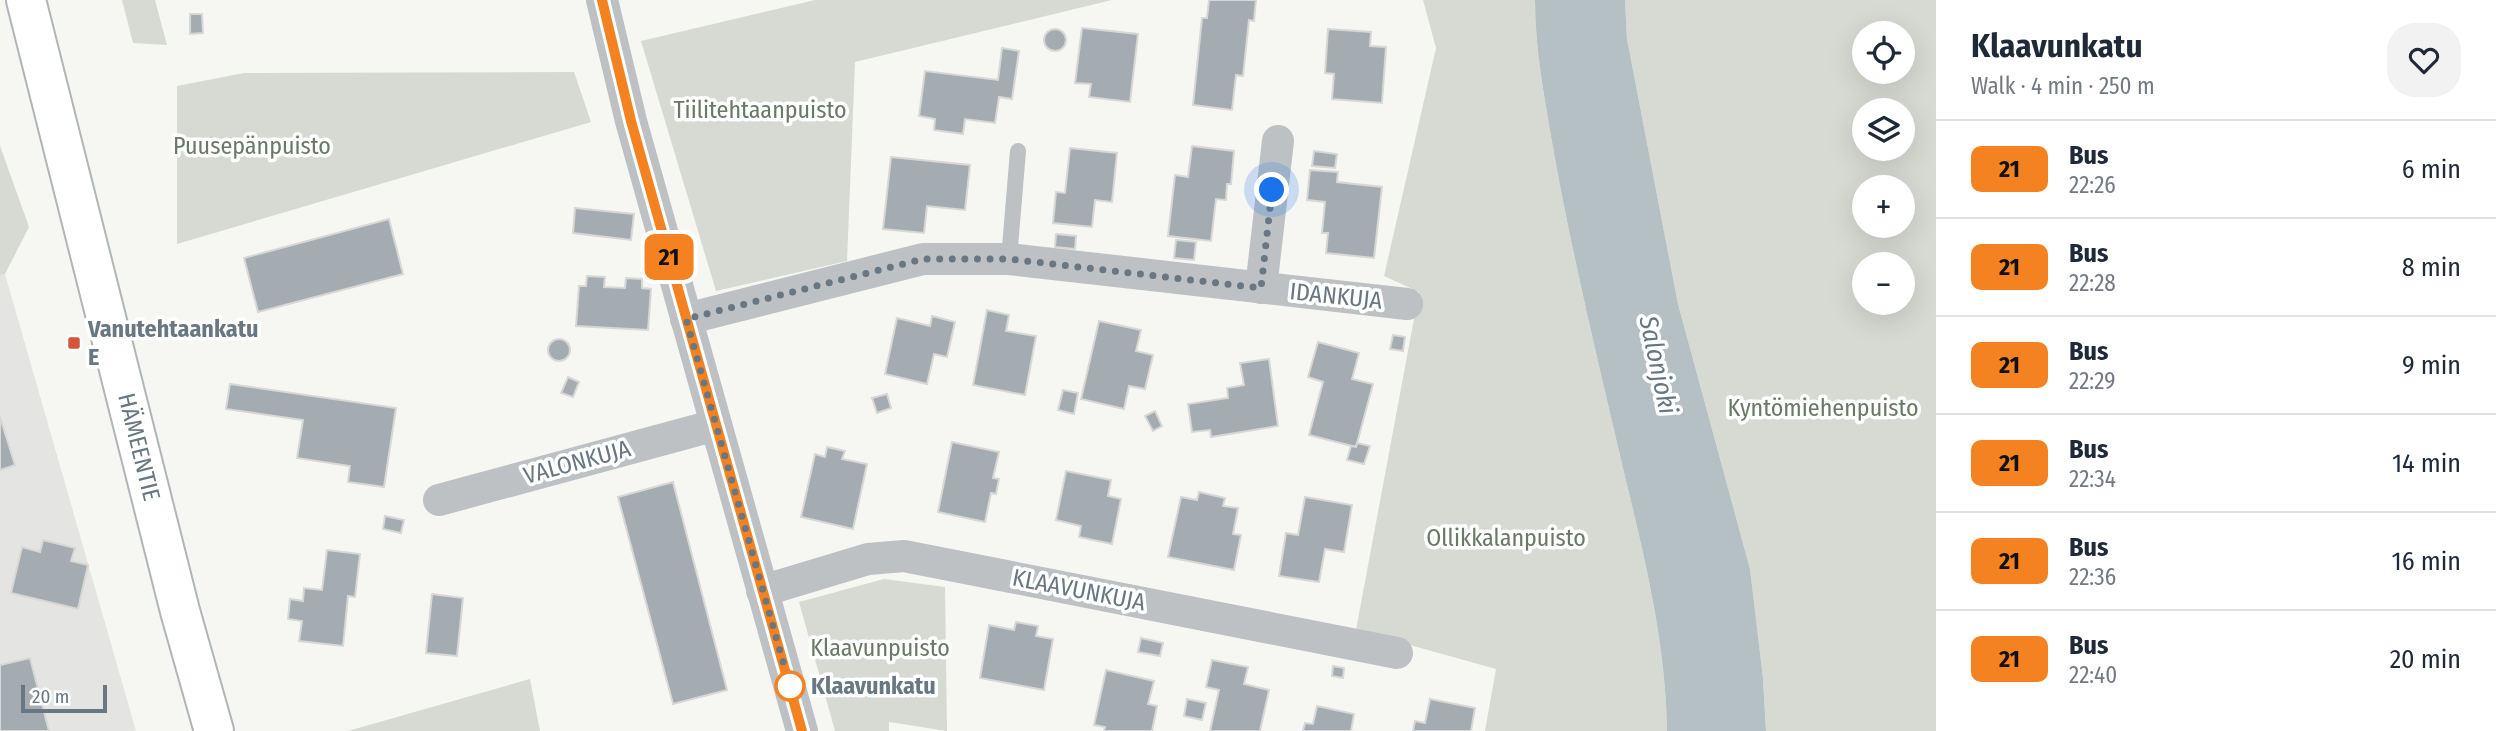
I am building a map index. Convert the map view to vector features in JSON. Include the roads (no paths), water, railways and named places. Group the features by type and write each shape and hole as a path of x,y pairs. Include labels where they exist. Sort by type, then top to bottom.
{"main road":[{"name":"HÄMEENTIE","path":"26,0 180,611 214,731"}],"street":[{"path":"601,0 628,110 802,731"},
{"path":"1261,288 1278,141"},
{"name":"IDANKUJA","path":"686,319 923,259 1009,259 1407,304"},
{"name":"VALONKUJA","path":"439,500 716,425"},
{"name":"KLAAVUNKUJA","path":"762,591 868,559 904,556 1397,653"}],"lane":[{"path":"1009,259 1017,151"}],"water":[{"name":"Salonjoki","path":"1535,0 1625,0 1627,39 1678,304 1750,569 1763,678 1766,731 1667,731 1666,697 1652,596 1559,182 1540,71"}],"place":[{"name":"Vanutehtaankatu E","path":"74,343"},
{"name":"Klaavunkatu","path":"790,686"}],"park label":[{"name":"Tiilitehtaanpuisto","path":"760,110"},
{"name":"Puusepänpuisto","path":"252,146"},
{"name":"Kyntömiehenpuisto","path":"1823,408"},
{"name":"Ollikkalanpuisto","path":"1506,538"},
{"name":"Klaavunpuisto","path":"880,648"}]}
